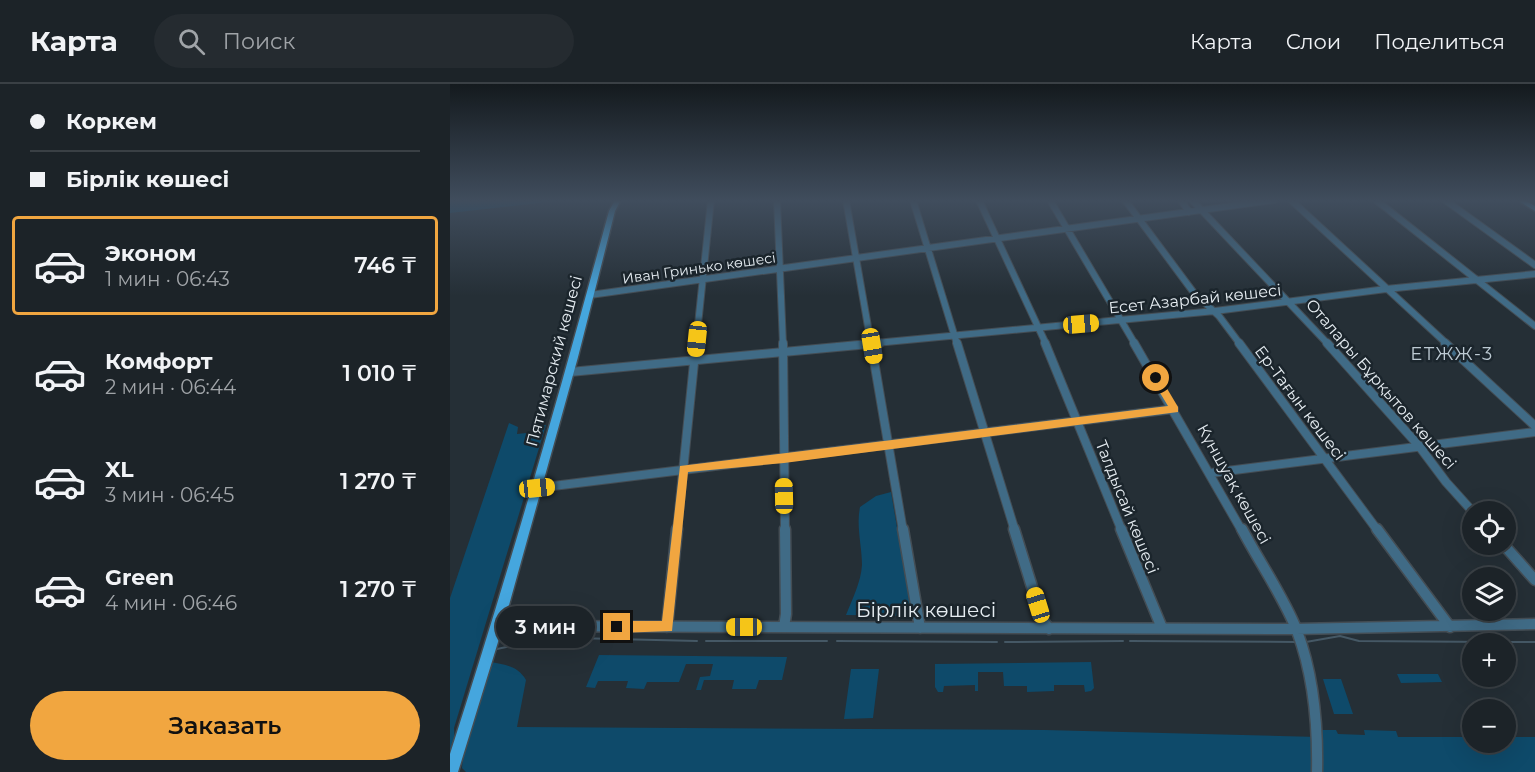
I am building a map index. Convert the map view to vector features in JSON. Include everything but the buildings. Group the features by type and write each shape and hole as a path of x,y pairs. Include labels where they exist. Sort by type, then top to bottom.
{"main road":[{"name":"Пятимарский көшесі","path":"451,772 537,488 607,232"}],"street":[{"path":"667,627 708,232"},
{"path":"778,232 783,351 786,603 784,627"},
{"path":"851,232 920,628"},
{"path":"923,232 1042,619 1050,629"},
{"name":"Талдысай көшесі","path":"995,232 1039,328 1162,628"},
{"name":"Иван Гринько көшесі","path":"590,296 780,269 856,261 1037,232"},
{"name":"Күншуақ көшесі","path":"1068,232 1122,320 1211,473 1296,629 1310,672 1318,737 1317,772"},
{"name":"Ер-Тағын көшесі","path":"1149,232 1194,292 1215,310 1450,627"},
{"name":"Оталары Бұрқытов көшесі","path":"1224,232 1419,446 1463,501"},
{"path":"1325,232 1535,426"},
{"path":"1417,232 1535,326"},
{"path":"1489,232 1535,265"},
{"name":"Есет Азарбай көшесі","path":"570,372 1122,320 1535,274"},
{"path":"537,488 1174,409"},
{"path":"1211,473 1535,432"},
{"path":"1513,555 1535,580"},
{"name":"Бірлік көшесі","path":"497,626 1296,629 1535,624"}],"shaded area":[{"path":"509,423 518,427 517,434 536,432 538,425 546,425 454,728 455,747 450,760 450,598"},
{"path":"891,492 912,616 846,615 856,591 862,565 860,507 876,496"},
{"path":"599,655 787,657 782,680 759,680 756,689 732,689 734,680 704,680 701,690 696,690 700,677 710,676 713,664 686,664 679,682 647,682 644,689 626,688 628,681 598,681 595,688 586,687"},
{"path":"491,662 515,669 526,680 517,727 1045,730 1318,737 1317,730 1336,730 1338,734 1365,735 1364,730 1396,731 1398,737 1462,737 1462,753 1516,753 1516,737 1535,737 1535,772 466,772 462,768 463,756"},
{"path":"1091,662 1094,688 1085,692 1084,685 1054,685 1054,691 1027,692 1027,686 1004,686 1003,672 978,672 978,691 975,691 975,685 944,686 943,692 938,692 935,687 935,664"},
{"path":"851,669 879,669 873,718 844,719"},
{"path":"1397,674 1438,674 1442,682 1401,683"},
{"path":"1323,679 1341,679 1353,714 1334,714"}],"waterway":[{"path":"1306,642 1340,636 1359,641 1462,642"},
{"path":"574,638 697,641"},
{"path":"497,649 535,641 565,639"},
{"path":"706,641 827,641"},
{"path":"837,641 997,642"},
{"path":"1005,642 1123,641"},
{"path":"1130,641 1297,642"},
{"path":"1516,642 1535,642"}],"district":[{"name":"ЕТЖЖ-3","path":"1452,354"}],"route":[{"path":"617,627 667,627 684,469 784,459 1174,409 1156,378"}]}
